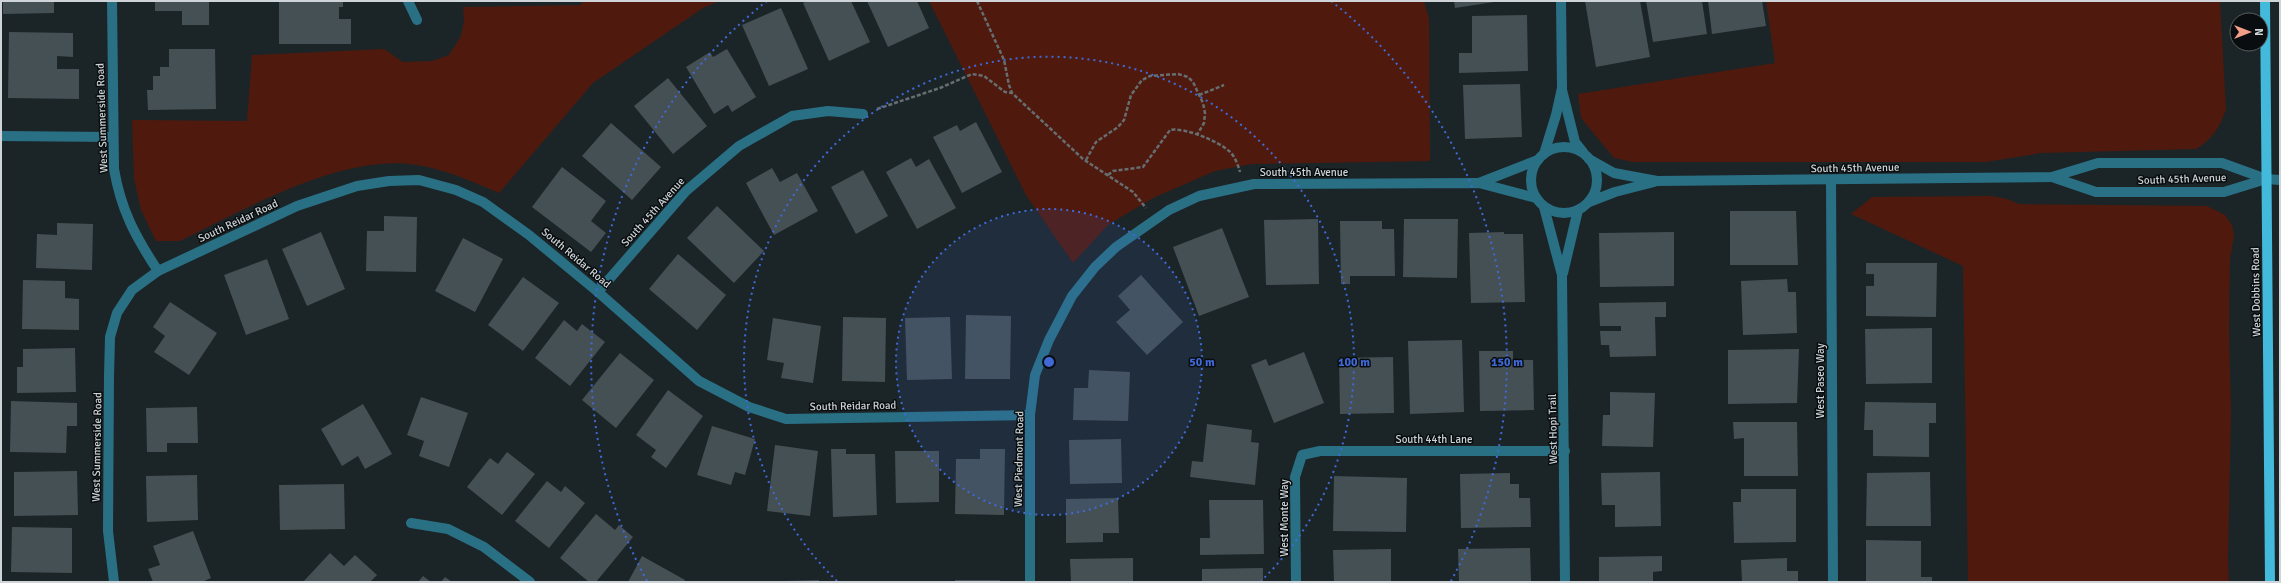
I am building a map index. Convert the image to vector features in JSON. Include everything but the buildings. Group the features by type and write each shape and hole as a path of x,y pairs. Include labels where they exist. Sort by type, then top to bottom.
{"main road":[{"name":"West Dobbins Road","path":"2265,1 2270,582"}],"street":[{"name":"West Summerside Road","path":"112,1 114,169 118,194 137,240 158,271"},
{"path":"408,1 417,20"},
{"name":"West Hopi Trail","path":"1561,1 1562,88 1576,142 1596,173 1597,181 1596,189 1589,202 1578,210 1561,214 1544,207 1536,198 1531,178 1534,166 1541,157 1562,88"},
{"name":"South 45th Avenue","path":"598,292 686,191 739,146 792,116 828,111 863,114"},
{"path":"1,136 114,137"},
{"path":"1541,157 1554,149 1564,147 1575,149 1587,157"},
{"name":"South 45th Avenue","path":"1479,182 1541,157"},
{"name":"South 45th Avenue","path":"1587,157 1614,173 1657,181 2052,177 2098,163 2222,163 2266,179 2280,180"},
{"name":"South 45th Avenue","path":"2052,177 2096,192 2224,192 2266,179"},
{"name":"South Reidar Road","path":"117,313 132,290 158,271 297,206 357,186 388,181 419,180 456,190 483,202 529,235 598,292 699,382 749,407 786,419 1030,415"},
{"name":"West Paseo Way","path":"1831,180 1833,582"},
{"name":"South 45th Avenue","path":"1589,202 1615,192 1657,181"},
{"name":"South 45th Avenue","path":"1049,340 1072,296 1096,267 1116,247 1169,210 1200,196 1254,184 1479,182 1536,198"},
{"name":"West Hopi Trail","path":"1544,207 1562,275 1566,582"},
{"name":"West Hopi Trail","path":"1562,275 1578,210"},
{"name":"West Summerside Road","path":"114,582 108,531 109,376 110,337 117,313"},
{"name":"West Piedmont Road","path":"1030,582 1030,415 1035,375 1049,340"},
{"name":"South 44th Lane","path":"1302,455 1320,451 1565,451"},
{"name":"West Monte Way","path":"1296,582 1295,477 1302,455"},
{"path":"411,523 448,529 484,547 530,582"}],"path":[{"path":"977,1 1004,60 1012,93 1086,160 1133,192 1155,219"},
{"path":"863,114 940,88 972,74 984,76 1005,92 1012,93"},
{"path":"1086,160 1096,142 1118,127 1124,120 1131,95 1142,80 1150,76 1178,74 1188,77 1193,82 1199,95 1204,113 1204,123 1197,135"},
{"path":"1199,95 1224,85"},
{"path":"1108,175 1113,171 1143,167 1170,130 1186,130 1230,151 1237,163 1245,186"}],"shaded area":[{"path":"583,1 720,1 703,8 593,83 499,193 458,176 427,167 387,164 357,167 294,187 233,214 180,241 156,241 141,210 134,179 132,120 247,121 252,55 384,49 403,62 432,61 449,55 461,36 464,21 463,7 581,5"},
{"path":"929,1 1424,1 1429,19 1430,161 1252,164 1215,171 1155,197 1109,224 1073,263 1026,195"},
{"path":"1766,1 2220,1 2226,109 2215,132 2207,141 2196,149 2041,153 1986,162 1633,162 1614,158 1581,118 1578,94 1775,63"},
{"path":"1991,196 2007,199 2019,204 2207,206 2225,215 2232,225 2234,236 2230,258 2229,330 2231,412 2228,559 2229,582 1968,582 1963,266 1851,214 1872,197"}]}
